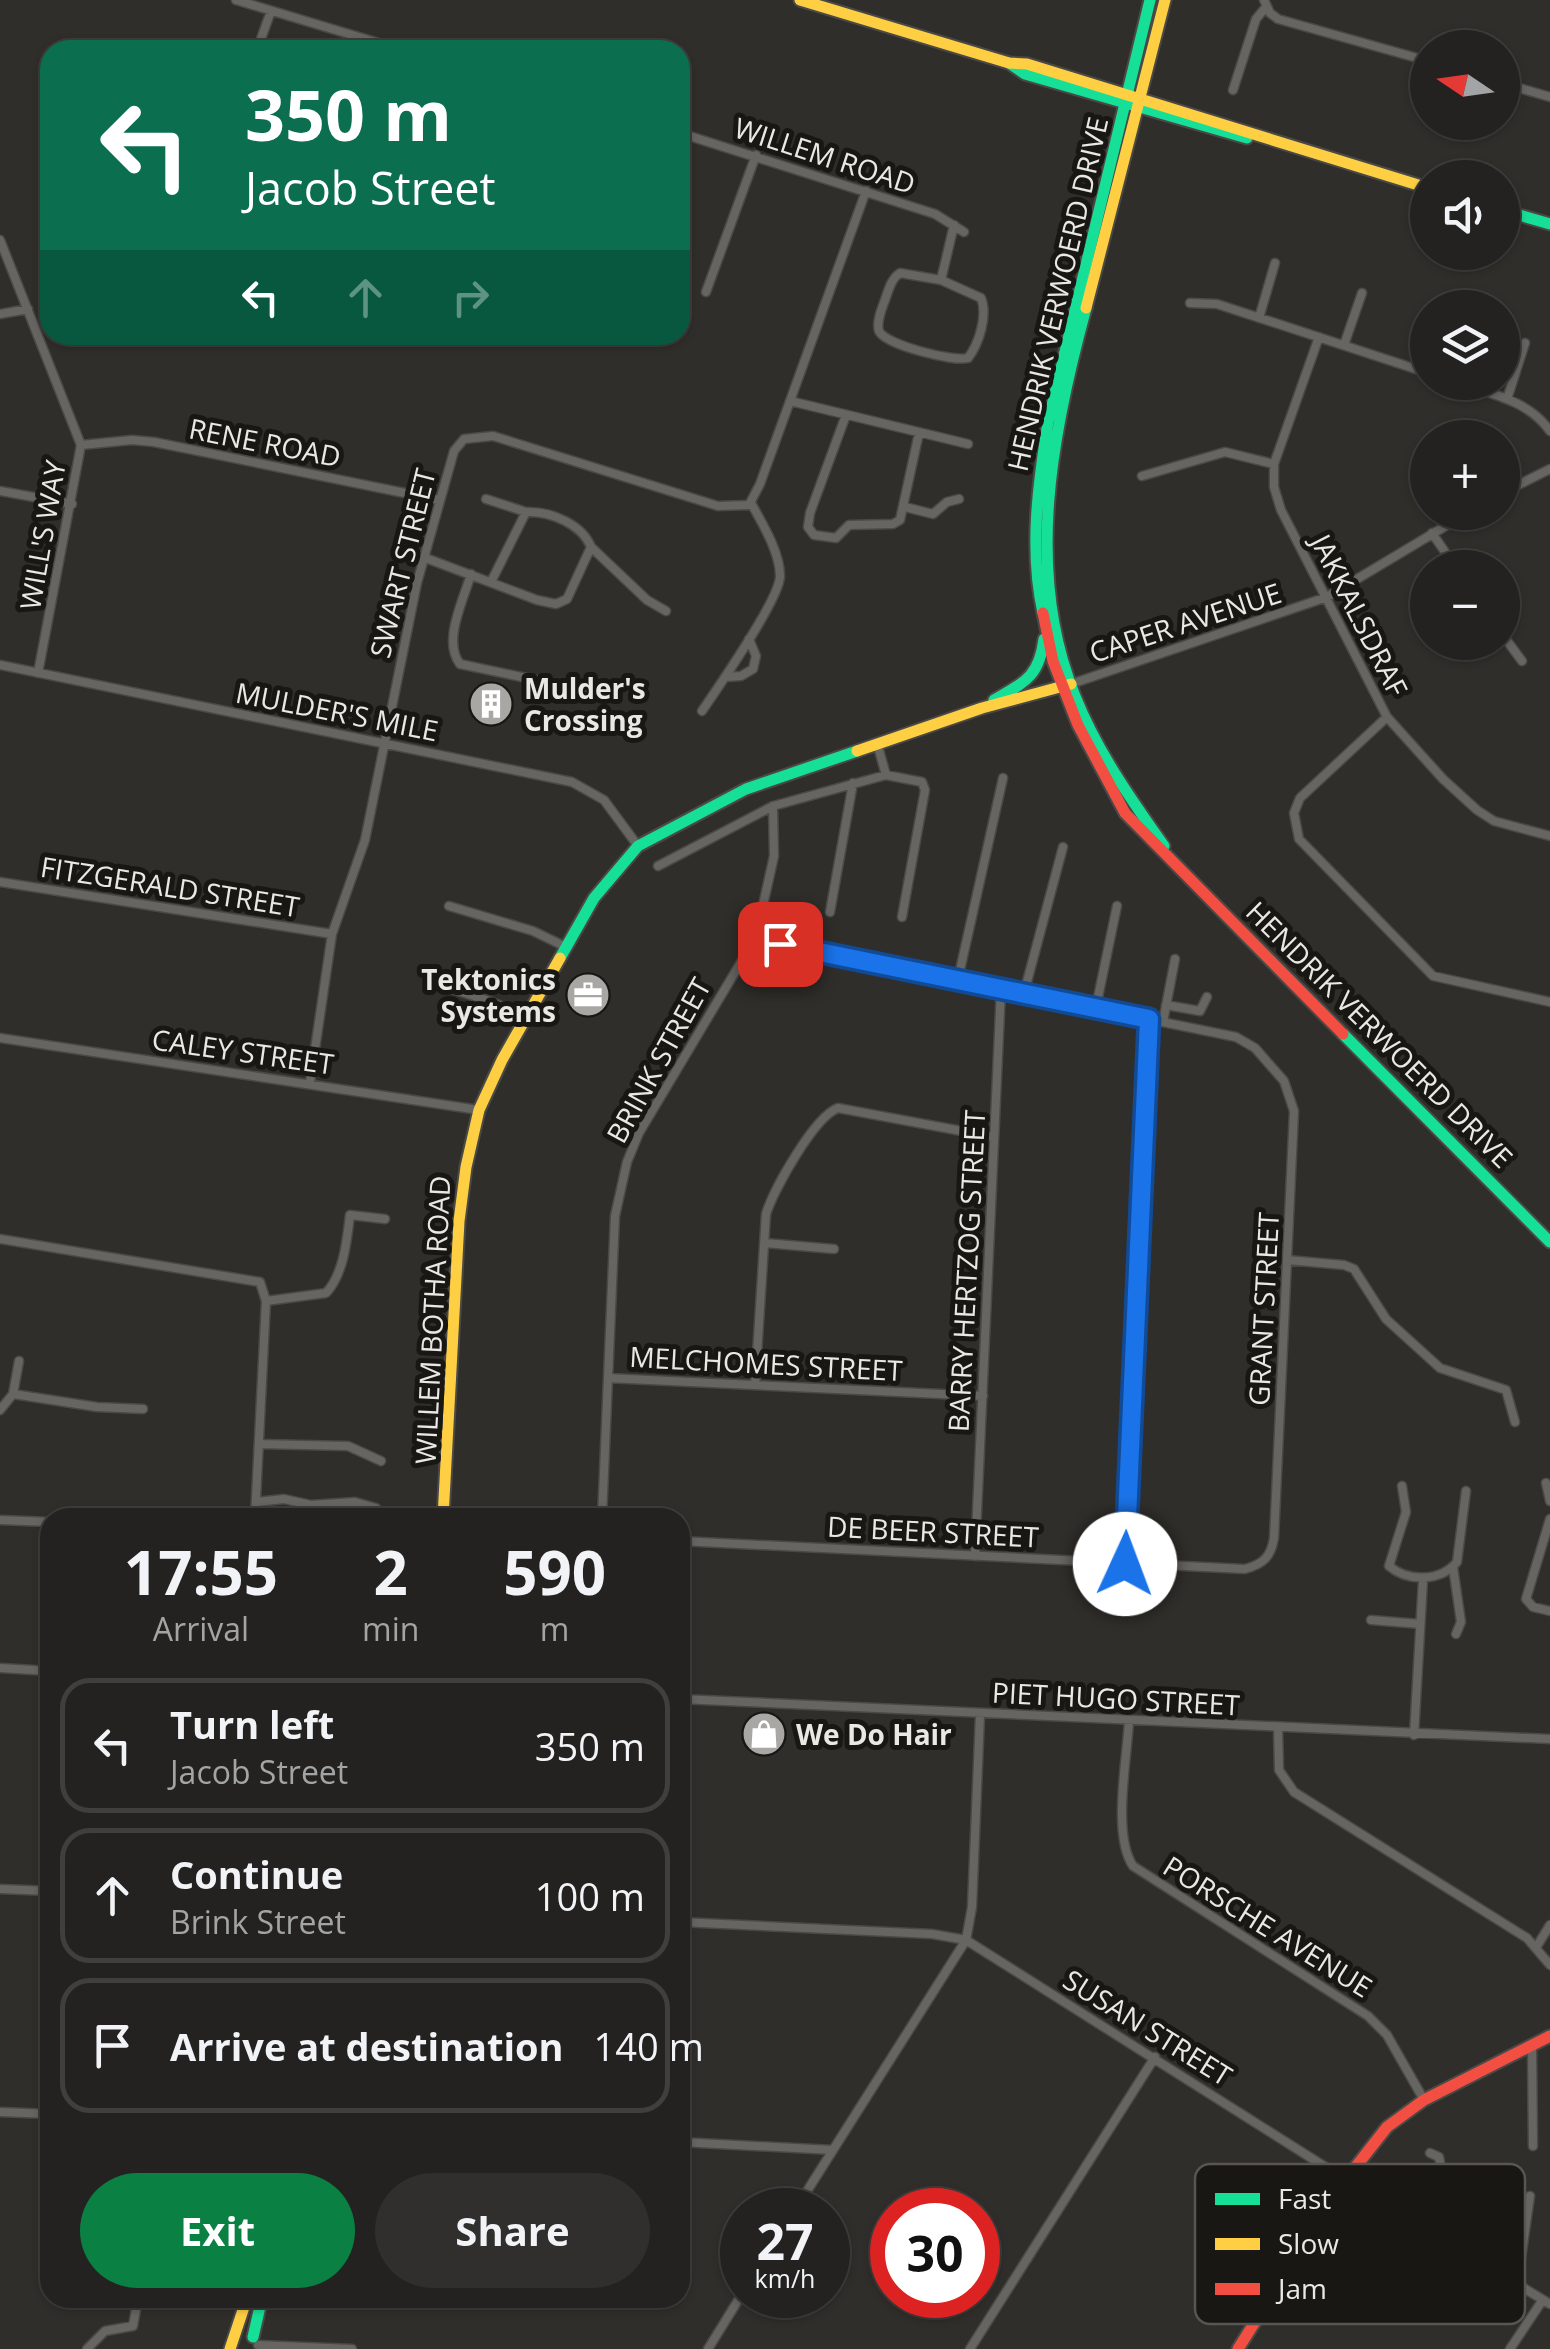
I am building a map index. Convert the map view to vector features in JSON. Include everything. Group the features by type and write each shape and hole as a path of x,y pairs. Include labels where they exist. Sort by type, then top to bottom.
{"main road":[{"path":"800,0 1008,63 1026,74 1134,101 1410,183"},
{"name":"HENDRIK VERWOERD DRIVE","path":"1066,686 1048,601 1044,523 1048,474 1069,367 1134,101 1150,0"},
{"name":"HENDRIK VERWOERD DRIVE","path":"1165,0 1048,420 1038,475 1034,566 1044,628 1096,765 1122,808 1550,1242"},
{"path":"1520,215 1550,224"},
{"path":"982,708 1020,687 1037,672 1044,628"},
{"name":"WILLEM BOTHA ROAD","path":"445,1508 459,1221 479,1110 526,1017 594,898 638,846 746,789 982,708 1066,686"},
{"path":"1358,2164 1387,2127 1424,2100 1550,2036"},
{"path":"232,2343 244,2308"},
{"path":"256,2344 261,2308"},
{"path":"1238,2349 1254,2324"},
{"path":"218,2349 243,2334 256,2344"}],"street":[{"path":"236,0 369,40"},
{"path":"1233,90 1256,18 1265,4 1278,19 1410,56"},
{"path":"260,40 270,10"},
{"path":"1520,88 1550,97"},
{"name":"WILLEM ROAD","path":"690,136 935,214 964,232"},
{"path":"706,292 756,155"},
{"path":"702,712 749,639 778,584 780,575 769,540 751,503 866,191"},
{"path":"942,280 954,225"},
{"name":"WILL'S WAY","path":"0,240 40,340"},
{"path":"1259,318 1274,264"},
{"path":"909,272 942,280 977,293 985,306 973,354 964,360 891,341 878,328 896,275 909,272"},
{"path":"1344,345 1362,293"},
{"path":"1190,303 1217,304 1410,367"},
{"path":"0,314 28,309"},
{"name":"JAKKALSDRAF","path":"1319,337 1274,464 1274,487 1281,510 1386,717 1477,810 1494,821 1550,836"},
{"path":"1520,361 1526,344"},
{"name":"WILL'S WAY","path":"38,672 81,444 42,345"},
{"path":"1509,400 1532,410 1550,431"},
{"path":"790,401 968,444"},
{"path":"846,414 810,512 811,532 836,538 850,525 893,524 900,520 919,433"},
{"name":"SWART STREET","path":"310,1083 332,934 366,840 423,556 454,451 461,442 488,435 718,506 740,508 751,503"},
{"name":"RENE ROAD","path":"81,444 154,442 438,500"},
{"path":"1142,476 1219,453 1274,464"},
{"path":"1520,484 1550,469"},
{"path":"0,491 72,504"},
{"path":"486,499 526,512 539,512 577,527 591,547 647,600 666,611"},
{"path":"905,507 934,514 947,502 959,499"},
{"path":"491,582 526,512"},
{"name":"CAPER AVENUE","path":"1066,686 1326,598 1437,530"},
{"path":"1432,533 1444,550"},
{"path":"423,556 537,600 562,603 591,547"},
{"path":"471,574 453,638 452,651 460,664 617,697"},
{"path":"726,676 744,675 753,669 756,656 749,639"},
{"name":"MULDER'S MILE","path":"0,665 584,786 615,811 638,846"},
{"path":"1386,717 1300,798 1294,813 1299,839 1432,976 1550,1002"},
{"path":"878,743 886,774"},
{"path":"658,866 773,806 886,774 914,779 922,782 925,790 902,917"},
{"path":"958,979 1003,778"},
{"path":"830,912 853,783"},
{"path":"773,806 774,856 754,945 780,944 1163,1022 1175,959"},
{"path":"1024,993 1063,847"},
{"name":"FITZGERALD STREET","path":"0,882 332,934"},
{"path":"449,906 533,931 566,947"},
{"path":"1096,1007 1117,906"},
{"name":"BRINK STREET","path":"602,1508 616,1216 627,1162 639,1133 734,969 754,945"},
{"path":"431,982 526,1017"},
{"name":"BARRY HERTZOG STREET","path":"975,1556 1001,989"},
{"path":"1166,1005 1200,1012 1207,997"},
{"path":"1125,1564 1149,1019"},
{"name":"GRANT STREET","path":"1163,1022 1236,1037 1256,1048 1284,1081 1293,1100 1274,1538 1268,1557 1244,1569"},
{"name":"CALEY STREET","path":"0,1038 479,1110"},
{"path":"755,1385 766,1214 818,1123 832,1110 994,1137"},
{"path":"266,1301 326,1293 342,1257 350,1214 386,1218"},
{"path":"0,1239 260,1282 266,1301 256,1508"},
{"path":"765,1243 834,1248"},
{"path":"1288,1260 1344,1264 1354,1269 1386,1318 1440,1368 1506,1390 1515,1422"},
{"path":"0,1410 13,1394 19,1362"},
{"name":"MELCHOMES STREET","path":"608,1378 983,1396"},
{"path":"13,1394 143,1409"},
{"path":"259,1444 348,1446 381,1461"},
{"path":"1546,1483 1550,1501"},
{"path":"1402,1486 1406,1512 1390,1566 1423,1580 1453,1567"},
{"path":"1456,1634 1462,1622 1453,1567 1459,1556 1466,1491"},
{"path":"256,1502 355,1502 376,1508"},
{"path":"311,1504 313,1508"},
{"path":"1550,1519 1526,1600 1533,1607 1550,1611"},
{"path":"0,1520 40,1522"},
{"name":"DE BEER STREET","path":"690,1541 1244,1569"},
{"path":"1414,1735 1423,1580"},
{"path":"1371,1620 1420,1624"},
{"path":"0,1668 40,1670"},
{"name":"PIET HUGO STREET","path":"690,1699 1550,1740"},
{"path":"810,2188 966,1940 972,1907 980,1714"},
{"name":"PORSCHE AVENUE","path":"1129,1721 1122,1833 1133,1866 1368,2016 1387,2035 1424,2100"},
{"path":"1278,1728 1278,1770 1294,1792 1537,1946 1550,1964"},
{"path":"0,1888 40,1890"},
{"name":"SUSAN STREET","path":"690,1922 932,1934 966,1940 1321,2164"},
{"path":"1537,1946 1550,1925"},
{"path":"1532,2046 1533,2146"},
{"path":"970,2349 1155,2057"},
{"path":"0,2112 40,2114"},
{"path":"690,2143 834,2150"},
{"path":"1430,2153 1439,2157 1441,2164"},
{"path":"1525,2228 1530,2196"},
{"path":"1510,2349 1546,2303"},
{"path":"87,2349 104,2331 133,2326 136,2308"},
{"path":"708,2349 727,2318"},
{"path":"256,2344 352,2349"}],"traffic: fast":[{"path":"1043,613 1036,541 1048,422 1150,0"},
{"path":"1009,63 1025,74 1247,138"},
{"path":"1520,215 1550,224"},
{"path":"1086,308 1054,453 1047,551 1050,600 1059,649 1093,736 1164,846"},
{"path":"994,700 1029,677 1044,639"},
{"path":"560,958 594,898 638,846 746,789 857,751"},
{"path":"1343,1034 1550,1242"},
{"path":"253,2337 260,2308"}],"traffic: slow":[{"path":"800,0 1009,63 1027,64 1410,182"},
{"path":"1086,308 1165,0"},
{"path":"857,751 982,708 1071,684"},
{"path":"444,1508 459,1221 466,1167 479,1110 502,1060 560,958"},
{"path":"230,2349 244,2308"}],"traffic: jam":[{"path":"1043,613 1053,661 1078,725 1125,813 1343,1034"},
{"path":"1358,2164 1387,2127 1424,2100 1550,2036"},
{"path":"1238,2349 1254,2324"}],"place":[{"name":"Mulder's Crossing","path":"491,704"},
{"name":"Tektonics Systems","path":"588,995"},
{"name":"We Do Hair","path":"764,1734"}],"route":[{"path":"780,944 1149,1019 1125,1564"}]}
